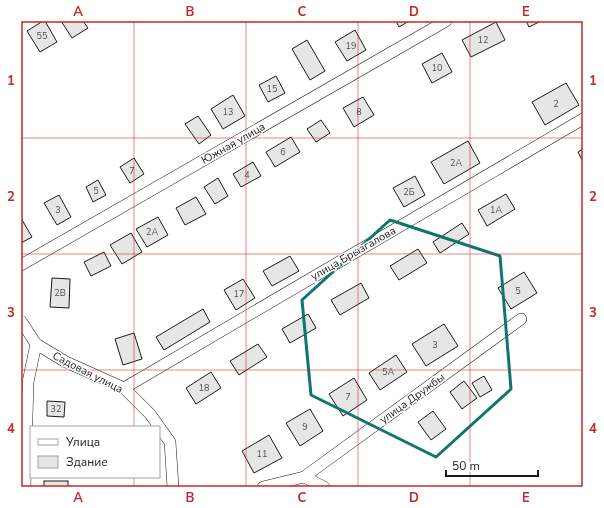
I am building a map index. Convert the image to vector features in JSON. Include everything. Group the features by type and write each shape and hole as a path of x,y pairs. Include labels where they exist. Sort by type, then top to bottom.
{"street":[{"name":"Южная улица","path":"21,265 446,21"},
{"name":"улица Брызгалова","path":"124,388 583,119"},
{"name":"улица Дружбы","path":"263,487 304,477 521,319"},
{"path":"21,321 36,344 28,382 25,487"},
{"name":"Садовая улица","path":"36,344 66,362 124,388 150,414 159,426"},
{"name":"Садовая улица","path":"160,428 170,442 173,487"},
{"path":"304,477 324,487"}],"highlighted area":[{"path":"390,220 500,256 511,389 436,457 311,395 302,300"}],"building":[{"path":"45,21 57,42 40,52 27,31"},
{"path":"61,21 83,21 88,28 72,38"},
{"path":"396,21 409,21 399,27"},
{"path":"526,21 541,21 529,27"},
{"path":"496,22 505,40 471,57 462,40"},
{"path":"355,30 366,50 347,61 335,42"},
{"path":"307,40 325,71 310,80 292,49"},
{"path":"442,53 452,72 432,83 422,64"},
{"path":"276,76 285,93 268,102 259,85"},
{"path":"566,83 579,105 545,125 532,102"},
{"path":"233,95 245,116 223,129 211,109"},
{"path":"363,97 374,115 354,127 343,108"},
{"path":"198,116 211,135 199,144 185,124"},
{"path":"321,120 330,133 316,142 307,129"},
{"path":"291,137 300,152 275,167 266,152"},
{"path":"468,141 480,163 444,184 431,162"},
{"path":"583,149 583,162 578,152"},
{"path":"134,158 144,174 130,183 120,167"},
{"path":"253,162 261,176 241,187 233,174"},
{"path":"415,176 425,195 404,207 393,188"},
{"path":"218,178 228,196 215,204 204,187"},
{"path":"98,180 106,195 93,202 86,187"},
{"path":"506,194 515,209 487,226 478,210"},
{"path":"59,195 71,217 57,225 44,203"},
{"path":"196,197 206,214 185,225 176,208"},
{"path":"158,217 168,235 147,247 136,229"},
{"path":"21,218 32,237 21,243"},
{"path":"462,223 469,234 440,253 433,242"},
{"path":"131,233 142,252 122,264 110,245"},
{"path":"418,249 427,263 399,280 390,266"},
{"path":"104,252 111,266 91,276 84,262"},
{"path":"290,256 299,271 272,286 263,271"},
{"path":"524,272 537,293 511,309 498,288"},
{"path":"52,278 70,279 69,308 50,307"},
{"path":"243,279 255,298 236,310 224,290"},
{"path":"361,283 369,298 340,315 331,300"},
{"path":"203,309 210,322 164,350 156,337"},
{"path":"308,314 316,328 290,343 282,329"},
{"path":"444,324 458,346 426,366 412,344"},
{"path":"134,333 142,359 123,365 115,339"},
{"path":"258,344 267,357 239,375 230,361"},
{"path":"396,355 407,372 380,390 369,373"},
{"path":"211,372 221,388 196,404 186,388"},
{"path":"484,376 492,390 480,397 472,383"},
{"path":"354,378 367,400 343,416 329,394"},
{"path":"464,381 477,398 462,409 450,392"},
{"path":"47,401 65,402 64,417 47,416"},
{"path":"310,409 323,431 300,446 286,423"},
{"path":"433,411 446,429 431,440 418,422"},
{"path":"269,435 282,458 254,473 242,451"},
{"path":"44,481 68,481 68,487 44,487"}]}
